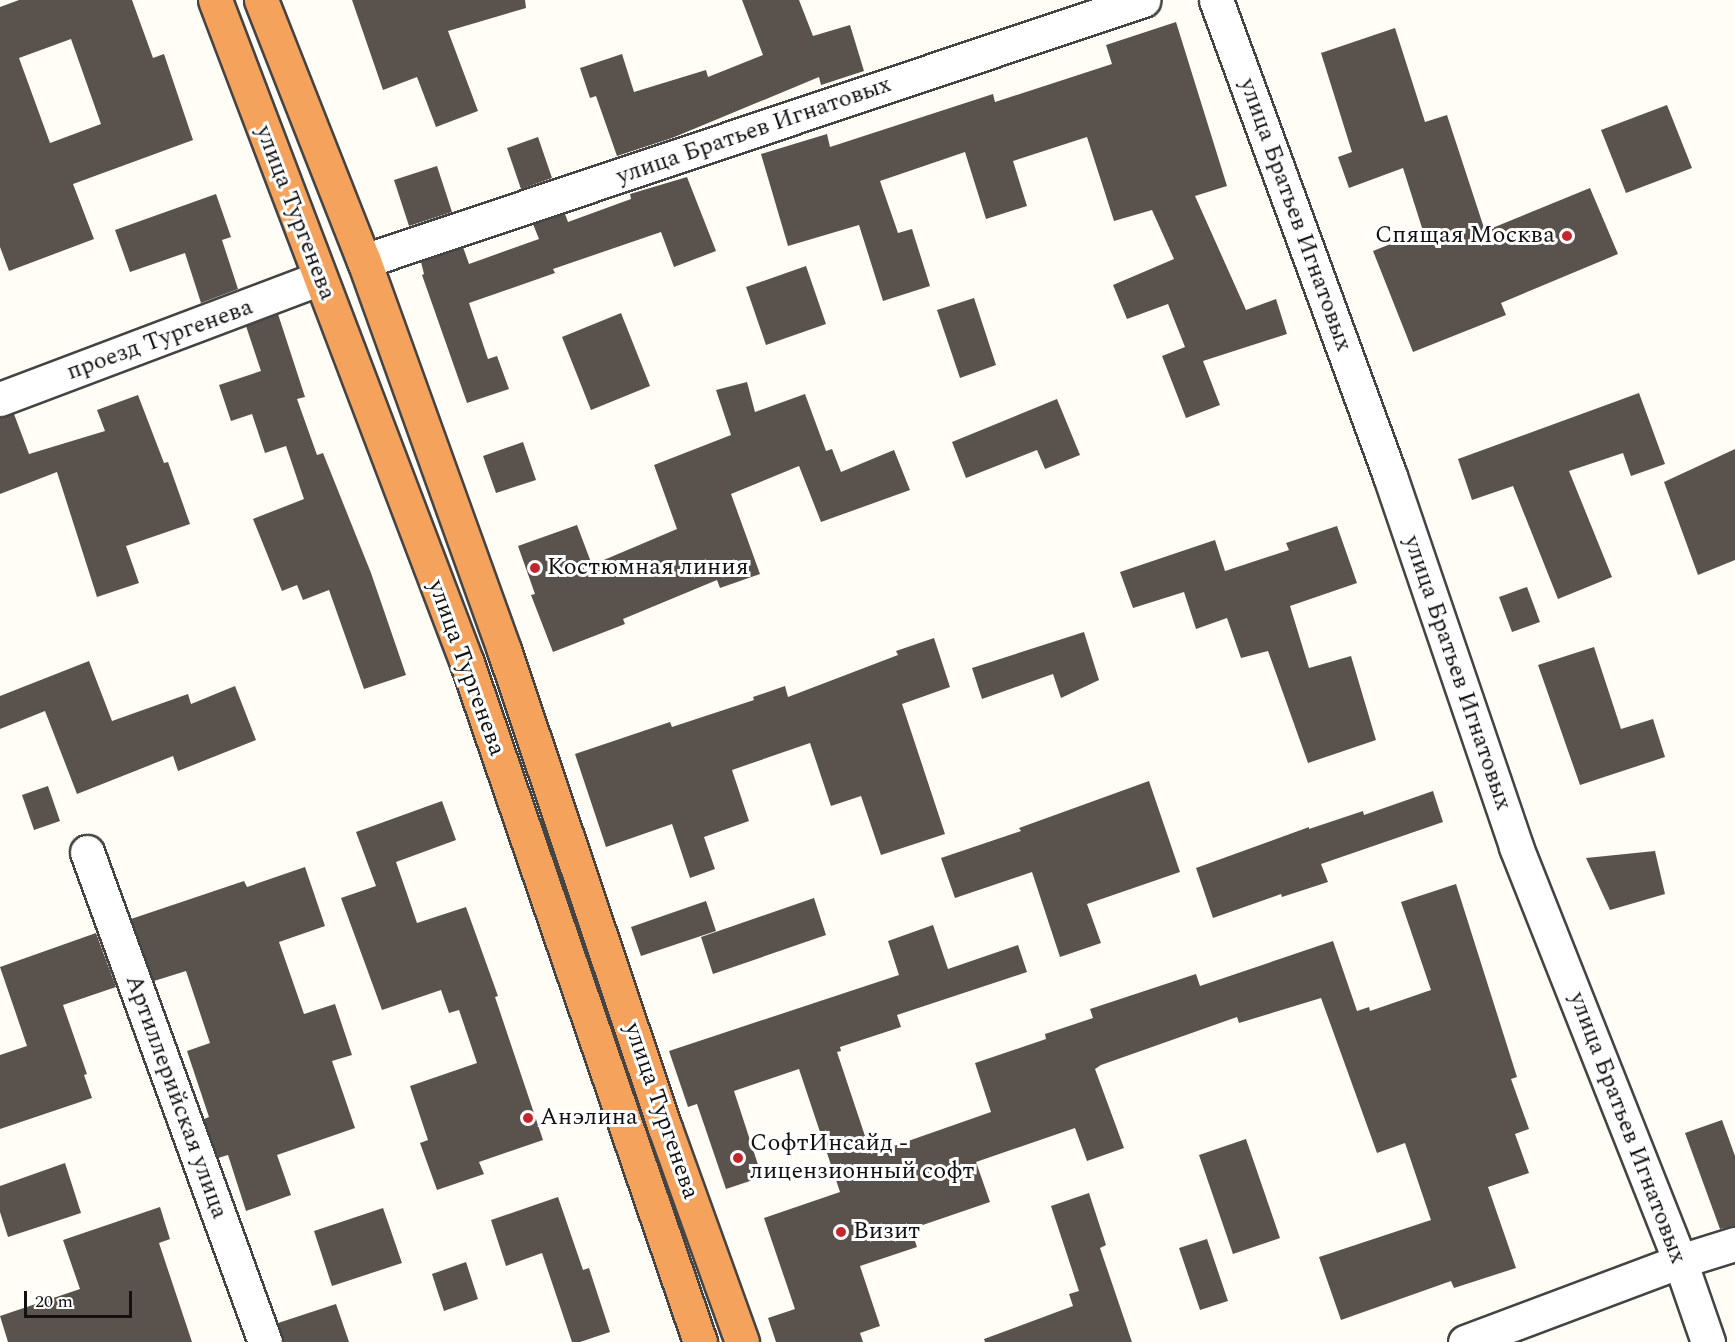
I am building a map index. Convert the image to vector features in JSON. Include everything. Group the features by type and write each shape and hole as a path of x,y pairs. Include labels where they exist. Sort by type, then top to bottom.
{"highway":[{"name":"улица Тургенева","path":"215,0 467,663 700,1342"},
{"name":"улица Тургенева","path":"261,0 364,261 504,650 665,1128 742,1342"}],"street":[{"name":"улица Братьев Игнатовых","path":"364,261 1143,0"},
{"name":"улица Братьев Игнатовых","path":"1216,0 1390,476 1516,847 1680,1261 1708,1342"},
{"name":"проезд Тургенева","path":"0,399 320,278"},
{"name":"Артиллерийская улица","path":"87,852 265,1342"},
{"path":"1465,1342 1680,1261 1735,1244"}],"building":[{"path":"19,0 132,0 153,58 164,54 193,140 73,184 94,239 9,271 0,247 0,7","holes":["71,39 101,124 50,143 19,58"]},
{"path":"352,0 525,0 526,8 448,31 478,111 436,127 417,77 383,90"},
{"path":"742,0 799,0 813,36 850,25 864,71 821,85 819,77 672,138 617,156 596,96 590,98 580,68 622,54 634,92 706,70 708,77 763,55"},
{"path":"1176,22 1227,186 1195,196 1246,310 1276,299 1287,334 1203,361 1220,405 1186,418 1162,356 1185,347 1168,304 1127,319 1113,285 1174,259 1152,210 1114,221 1087,137 1013,161 1027,206 986,219 965,152 880,181 898,233 912,229 930,286 883,301 859,225 788,246 761,154 827,134 830,147 993,94 995,102 1112,64 1106,45"},
{"path":"1395,28 1425,122 1447,115 1485,231 1590,188 1618,254 1501,303 1506,315 1413,352 1373,251 1423,231 1403,168 1349,188 1338,157 1352,152 1321,53"},
{"path":"1667,105 1692,168 1626,193 1601,130"},
{"path":"538,137 552,178 521,189 507,148"},
{"path":"437,166 452,212 409,226 394,180"},
{"path":"687,177 716,251 674,267 661,232 553,269 555,273 469,303 488,359 497,356 509,389 467,403 422,275 424,274 421,262 463,247 469,264 539,239 533,224 565,214 568,222 631,199 630,194"},
{"path":"216,194 231,237 222,240 238,289 201,303 185,253 130,272 115,230"},
{"path":"806,266 826,324 766,345 746,287"},
{"path":"974,298 996,365 960,378 937,310"},
{"path":"621,313 650,386 591,410 562,337"},
{"path":"278,314 305,397 297,399 317,455 323,453 371,573 406,675 364,689 329,590 303,600 297,585 282,591 253,519 304,499 286,446 265,453 252,414 231,421 219,385 261,371 246,326"},
{"path":"747,382 755,412 805,394 826,451 832,449 841,472 894,450 910,490 821,522 799,466 731,494 760,574 720,588 717,580 623,619 625,624 553,652 531,595 535,594 518,546 577,525 592,565 677,529 654,465 731,435 716,390"},
{"path":"1639,393 1665,464 1631,476 1623,453 1569,471 1612,577 1558,599 1513,486 1472,500 1458,459"},
{"path":"138,395 164,463 168,462 190,524 126,546 139,583 97,597 57,472 0,494 0,417 14,414 29,454 105,431 97,410"},
{"path":"1057,399 1080,455 1045,469 1037,450 966,478 952,442"},
{"path":"523,442 536,480 496,493 483,456"},
{"path":"1735,449 1735,560 1698,575 1664,482"},
{"path":"1337,526 1357,583 1290,606 1309,668 1351,656 1376,740 1308,763 1268,651 1241,658 1227,618 1196,629 1184,592 1133,608 1120,572 1215,540 1225,571 1289,550 1286,543"},
{"path":"1527,587 1540,622 1512,632 1499,597"},
{"path":"1084,632 1099,680 1061,698 1053,674 982,699 972,668"},
{"path":"934,638 950,687 902,704 945,834 881,855 861,796 831,806 810,743 732,770 749,821 704,837 715,869 690,878 672,824 606,847 575,754 670,722 672,727 754,700 753,697 785,686 788,697 898,655 896,651"},
{"path":"1594,647 1621,729 1653,719 1665,757 1580,785 1538,665"},
{"path":"89,661 112,721 188,694 191,704 235,686 256,740 178,771 173,756 77,794 45,711 0,729 0,696"},
{"path":"1149,781 1180,872 1087,904 1101,943 1060,957 1032,872 955,898 941,858 1021,831 1019,828"},
{"path":"48,786 60,821 34,830 22,795"},
{"path":"1433,791 1443,822 1321,864 1328,882 1282,897 1281,894 1213,918 1196,868 1309,827 1309,829 1363,811 1364,815"},
{"path":"442,801 456,840 396,862 417,923 466,907 498,996 495,997 543,1140 479,1162 484,1174 437,1190 420,1143 428,1140 410,1086 477,1063 459,1010 449,1013 441,990 382,1010 341,898 376,886 356,832"},
{"path":"1655,851 1665,894 1610,910 1586,858"},
{"path":"305,867 325,926 279,942 304,1014 335,1004 352,1055 332,1061 355,1128 277,1155 291,1195 246,1211 228,1155 218,1158 204,1119 209,1117 187,1051 210,1043 186,971 154,981 131,919 244,881 247,887"},
{"path":"1456,884 1517,1077 1511,1079 1529,1129 1515,1134 1529,1173 1488,1187 1516,1268 1454,1288 1451,1281 1341,1320 1319,1257 1431,1220 1405,1143 1377,1153 1321,998 1239,1023 1237,1017 1101,1065 1095,1069 1124,1148 1087,1161 1075,1128 976,1162 990,1202 911,1229 917,1247 860,1266 880,1326 860,1333 863,1342 776,1342 768,1318 795,1309 764,1218 840,1192 799,1069 734,1091 762,1177 726,1189 697,1104 688,1107 669,1051 899,975 888,941 933,925 948,969 1018,945 1027,972 897,1015 901,1027 840,1047 841,1051 837,1052 871,1154 991,1112 975,1063 1046,1039 1045,1034 1093,1018 1090,1009 1196,974 1200,986 1333,941 1357,1011 1369,1007 1370,1011 1431,990 1401,902"},
{"path":"814,898 826,935 713,974 701,937"},
{"path":"706,901 716,931 641,956 631,927"},
{"path":"96,933 116,987 63,1005 87,1074 84,1075 92,1098 0,1129 0,1055 27,1046 0,967"},
{"path":"1722,1120 1735,1156 1735,1226 1720,1229 1685,1133"},
{"path":"1246,1139 1280,1238 1233,1254 1199,1155"},
{"path":"65,1163 81,1213 8,1237 0,1212 0,1186"},
{"path":"1089,1193 1106,1245 1100,1248 1132,1342 985,1342 984,1339 1073,1306 1069,1294 1079,1291 1051,1206"},
{"path":"558,1197 583,1270 589,1268 610,1332 580,1342 572,1342 542,1253 506,1266 491,1220"},
{"path":"160,1207 170,1239 159,1243 192,1342 8,1342 0,1316 80,1289 63,1240"},
{"path":"383,1208 402,1263 332,1286 314,1231"},
{"path":"1207,1239 1228,1301 1200,1310 1179,1248"},
{"path":"466,1262 478,1299 444,1311 432,1274"},
{"path":"336,1304 349,1342 283,1342 278,1323"}],"place":[{"name":"Спящая Москва","path":"1567,236"},
{"name":"Костюмная линия","path":"535,568"},
{"name":"Анэлина","path":"528,1118"},
{"name":"СофтИнсайд - лицензионный софт","path":"738,1158"},
{"name":"Визит","path":"841,1232"}]}
